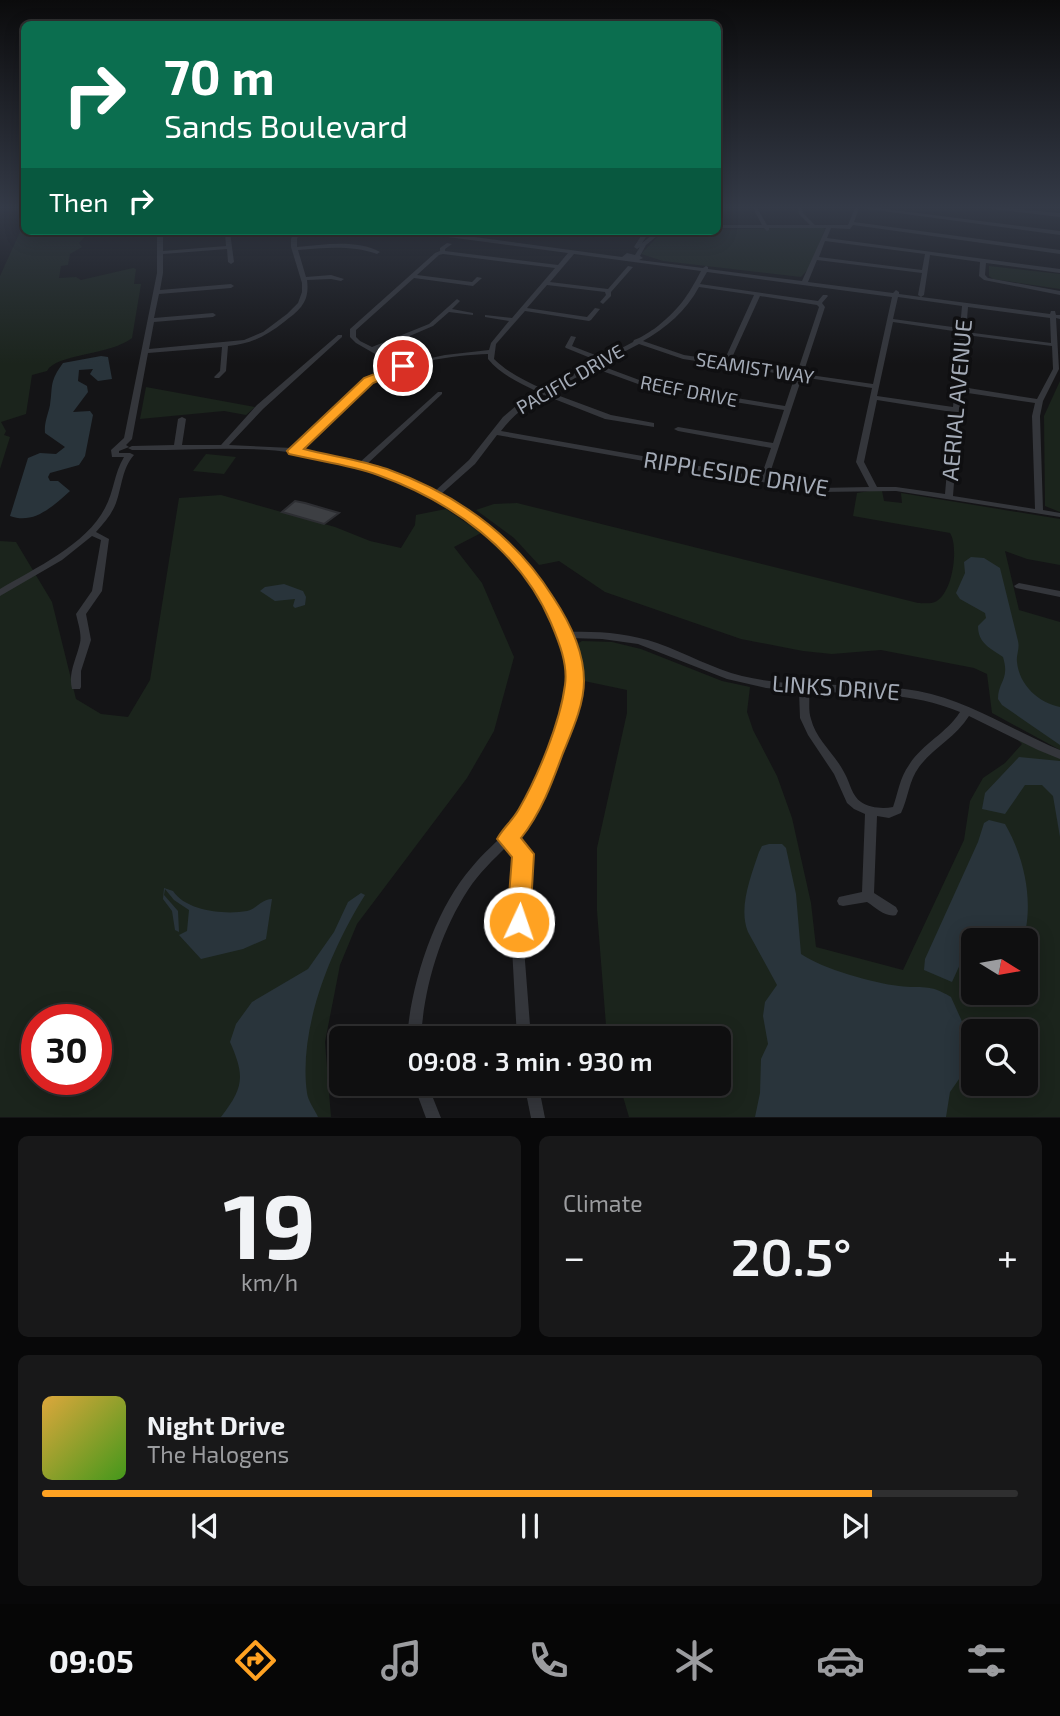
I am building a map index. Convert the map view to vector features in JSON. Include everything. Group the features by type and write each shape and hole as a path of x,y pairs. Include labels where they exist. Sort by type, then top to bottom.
{"street":[{"path":"0,593 90,533 109,509 130,449 159,260"},
{"path":"144,351 225,344 260,337 295,310 305,293 299,260"},
{"path":"403,366 355,340 353,329 430,260"},
{"path":"506,260 559,267"},
{"path":"565,260 493,344 489,352 492,361 501,372 610,418 651,425"},
{"path":"653,260 1056,315"},
{"path":"805,281 816,260"},
{"path":"834,260 925,272"},
{"path":"921,295 927,260"},
{"path":"978,260 1060,271"},
{"path":"983,262 982,276 990,281 1060,293"},
{"path":"545,283 607,292 613,290 630,267"},
{"name":"PACIFIC DRIVE","path":"435,495 472,462 515,410 636,341 672,317 706,268"},
{"path":"303,279 342,276"},
{"path":"412,276 473,284"},
{"path":"465,292 479,278"},
{"path":"696,285 819,303"},
{"path":"156,292 232,286"},
{"path":"603,302 609,295 607,292"},
{"path":"896,293 1056,315"},
{"path":"873,487 860,462 896,293"},
{"path":"726,364 758,294"},
{"path":"819,303 825,296"},
{"path":"371,350 426,328 457,301"},
{"path":"764,480 821,307 819,303"},
{"name":"AERIAL AVENUE","path":"949,497 965,304"},
{"path":"523,309 589,319"},
{"path":"580,329 597,309"},
{"path":"447,310 471,314"},
{"path":"150,320 213,315"},
{"path":"1039,511 1036,416 1040,401 1055,375 1056,315"},
{"path":"487,316 513,320"},
{"path":"890,320 1057,348"},
{"path":"224,446 259,408 340,336"},
{"path":"573,337 568,347 602,360"},
{"name":"SEAMIST WAY","path":"636,341 677,356 876,387"},
{"path":"217,377 223,371 225,344"},
{"path":"294,451 369,381 403,366 489,352"},
{"name":"REEF DRIVE","path":"592,365 649,386 788,409"},
{"path":"958,389 1040,401"},
{"path":"361,465 440,393"},
{"path":"874,398 956,410"},
{"path":"178,447 183,419"},
{"path":"678,429 775,446"},
{"name":"RIPPLESIDE DRIVE","path":"495,432 826,491 873,487 1060,515"},
{"path":"122,466 118,452 130,449 224,446 294,451 361,465 435,495 479,522 518,559 547,598 565,635 574,664 573,698 540,788 525,818 475,871 448,915 415,1013 414,1026"},
{"path":"76,687 76,671 86,640 81,614 97,591 104,539 90,533"},
{"path":"1019,586 1060,594"},
{"name":"LINKS DRIVE","path":"565,635 593,634 631,640 727,675 804,689 903,692 926,696 967,710 1057,754"},
{"path":"804,689 804,711 808,727 839,772 851,800 871,811 889,813 897,810 905,781 914,765 958,724 967,710"},
{"path":"868,896 871,811"},
{"path":"508,839 520,848 524,861 518,948 523,1026"},
{"path":"843,901 868,896 892,911"},
{"path":"425,1096 434,1118"},
{"path":"534,1096 538,1118"}],"shaded area":[{"path":"7,260 69,260 68,265 61,266 59,278 76,277 81,280 133,268 136,269 134,284 141,284 132,338 111,348 61,361 47,371 32,375 26,414 1,422 6,431 4,435 10,437 0,469 0,276"},
{"path":"660,260 813,260 801,277"},
{"path":"989,266 1060,274 1060,289 993,279 989,276"},
{"path":"108,357 112,379 98,381 90,374 93,369 79,370 78,381 87,386 88,392 73,412 90,411 93,415 85,456 79,465 50,473 48,477 50,481 58,481 70,491 50,508 35,516 10,516 28,458 40,453 56,454 65,447 45,433 55,375 63,363"},
{"path":"1060,381 1060,512 1045,506 1044,416"},
{"path":"146,387 255,407 246,415 224,411 140,419"},
{"path":"206,454 236,457 224,474 193,471"},
{"path":"882,491 884,501 902,503 901,493 1060,519 1060,565 1027,559 1005,551 1019,610 1060,622 1060,750 992,713 987,674 974,668 881,650 832,654 741,639 605,592 559,561 539,565 514,538 476,510 494,504 517,503 918,603 935,602 946,590 953,570 954,549 950,533 853,516 857,493"},
{"path":"221,495 401,548 415,525 416,515 446,509 481,533 454,547 482,583 514,657 494,731 467,778 357,924 340,965 325,1042 331,1117 0,1117 0,541 16,542 52,602 76,699 101,714 128,717 150,680 179,498"},
{"path":"971,557 984,558 1000,568 1018,641 1019,670 1031,692 1045,702 1060,707 1060,745 1002,705 998,699 1005,671 1003,657 980,637 978,626 986,618 985,613 960,599 956,593 965,573 964,562"},
{"path":"284,584 303,591 306,597 305,605 295,608 295,599 275,601 260,591 265,587"},
{"path":"582,641 612,642 641,649 722,681 750,687 747,712 753,730 777,776 792,818 811,903 816,947 903,970 964,840 970,801 983,778 1005,763 1022,744 1014,736 1060,757 1060,1117 629,1117 623,1096 731,1096 731,1026 606,1026 597,911 597,848 627,713 627,690 584,681 577,644"},
{"path":"1019,757 1060,761 1060,837 1053,796 1042,785 1025,785 1005,814 982,809 985,793"},
{"path":"989,820 1005,824 1017,849 1027,888 1026,928 961,928 961,962 952,982 924,970 925,959 984,823"},
{"path":"782,844 786,848 796,894 801,954 822,965 862,979 899,986 931,988 951,997 961,1019 961,1076 950,1092 946,1117 755,1117 760,1093 761,1059 768,1044 763,1016 765,1002 777,985 745,923 747,892 762,846"},
{"path":"164,888 173,891 187,903 217,912 247,911 272,899 266,939 243,949 201,959 179,935 187,931 189,910 174,900 165,889 164,895 178,911 179,932 175,930 172,911 163,899"},
{"path":"361,893 365,895 329,964 312,1016 307,1042 308,1096 318,1117 221,1117 234,1097 240,1081 238,1064 230,1042 236,1024 252,1002 308,969 334,932 348,902"}],"building":[{"path":"295,501 339,513 324,524 282,512"}],"route":[{"path":"403,366 374,377 294,451 361,465 412,484 449,502 479,522 506,546 530,572 554,611 570,650 575,682 568,714 540,788 525,818 508,839 520,848 524,861 519,922"}]}
